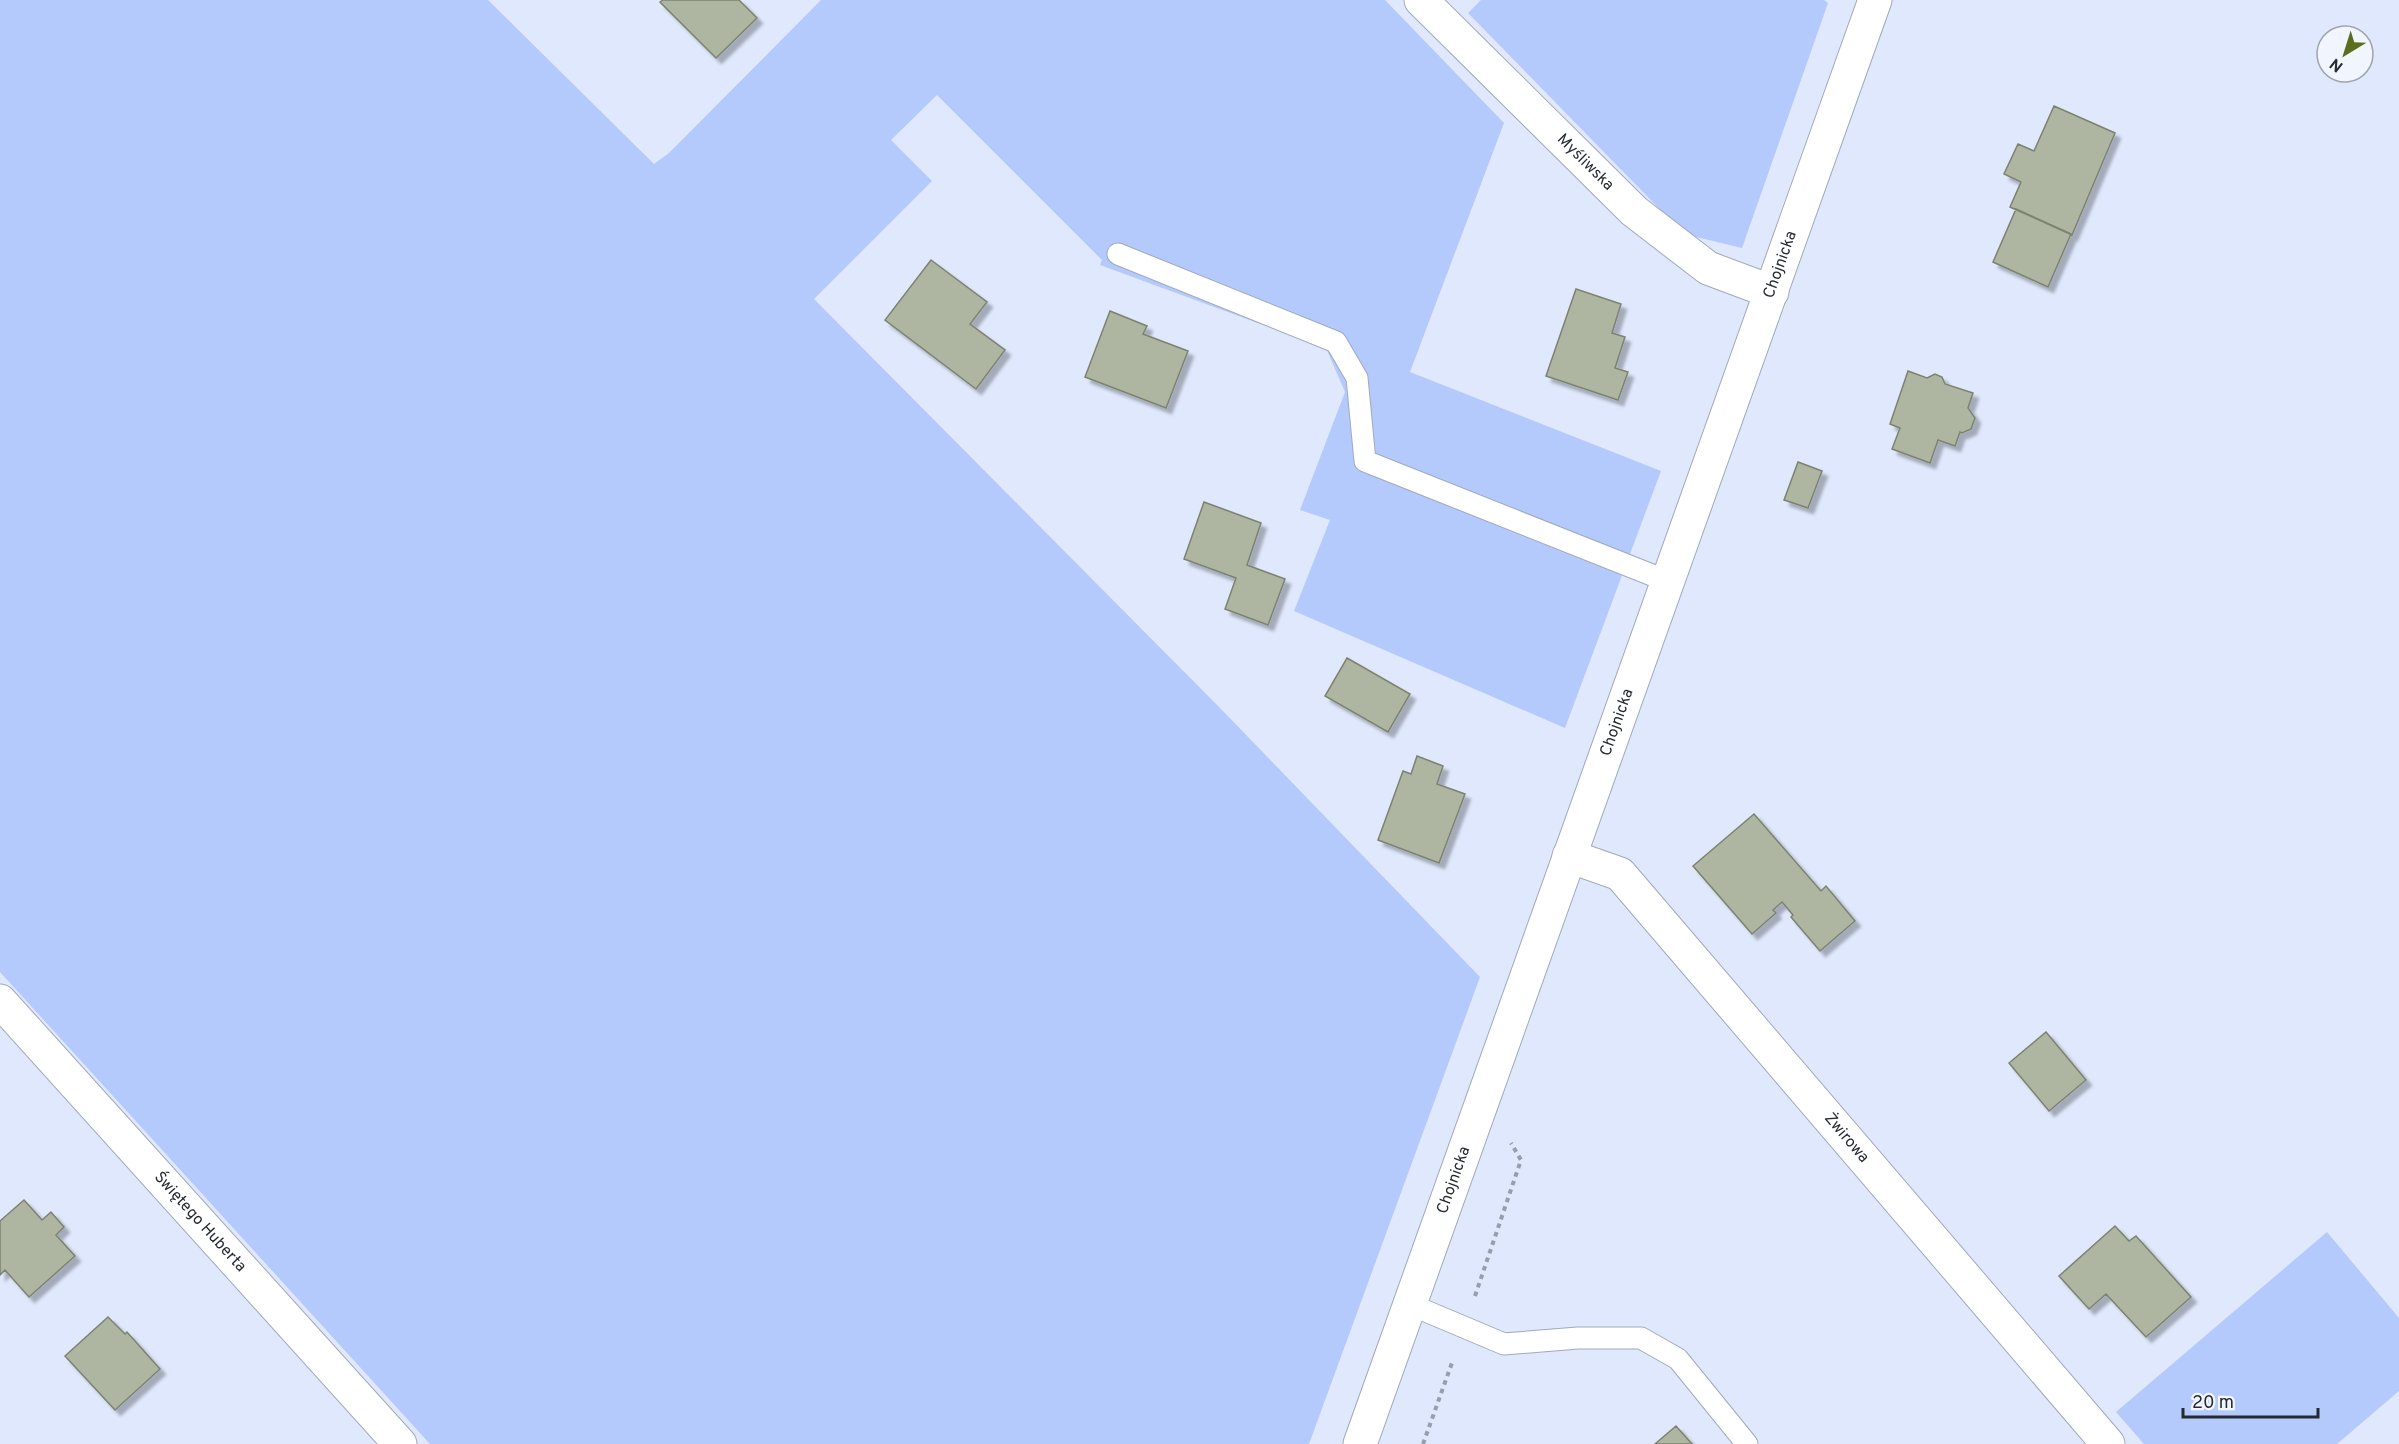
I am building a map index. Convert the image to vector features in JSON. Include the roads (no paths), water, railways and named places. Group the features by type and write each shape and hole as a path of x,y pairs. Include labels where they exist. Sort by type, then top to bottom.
{"street":[{"name":"Myśliwska","path":"1421,0 1634,211 1708,268 1772,292"},
{"name":"Chojnicka","path":"1360,1444 1875,0"},
{"name":"Żwirowa","path":"1569,856 1620,874 2108,1444"},
{"name":"Świętego Huberta","path":"0,1001 400,1444"}],"lane":[{"path":"1118,254 1336,342 1357,378 1365,461 1667,581"},
{"path":"1409,1304 1504,1344 1578,1338 1641,1338 1678,1359 1747,1444"}]}
